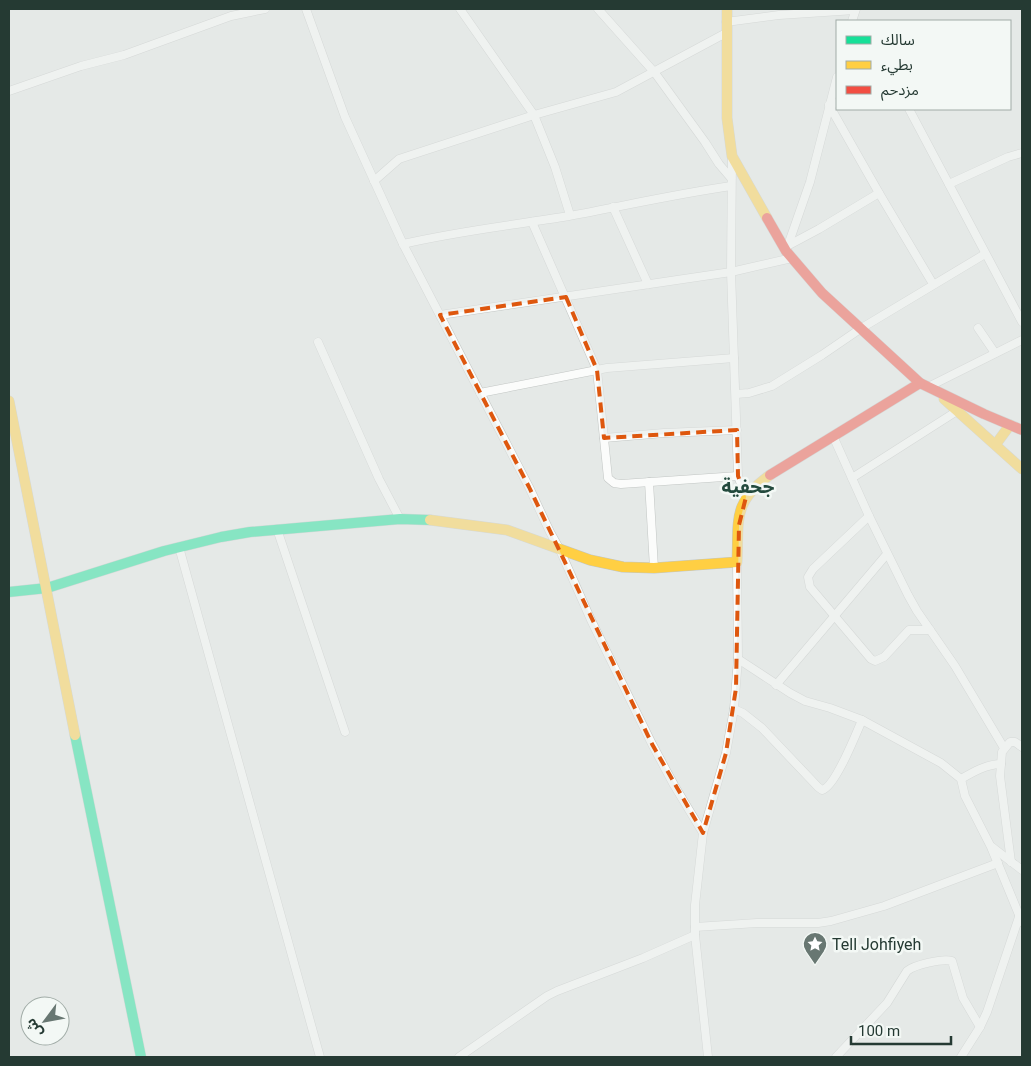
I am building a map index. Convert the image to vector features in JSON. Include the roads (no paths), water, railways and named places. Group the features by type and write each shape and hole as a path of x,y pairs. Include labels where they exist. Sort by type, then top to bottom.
{"street":[{"path":"9,91 81,66 124,55 231,16 265,9"},
{"path":"306,9 345,116 403,244 530,487 590,620 652,744 703,833"},
{"path":"460,9 534,115 555,167 570,216"},
{"path":"598,9 655,73 700,134 731,182"},
{"path":"727,9 727,118 732,156 731,272 738,476 746,497"},
{"path":"726,22 856,10"},
{"path":"374,181 399,160 534,115 607,96 655,73 726,33"},
{"path":"789,252 833,104 836,84"},
{"path":"836,110 879,193 933,284"},
{"path":"911,110 1022,322"},
{"path":"949,184 1022,153"},
{"path":"732,156 789,252 822,293 860,329 924,385 1022,430"},
{"path":"403,244 477,229 570,216 731,182"},
{"path":"440,315 731,272 789,252 819,230 879,193"},
{"path":"613,207 648,284"},
{"path":"532,222 598,370 608,478 610,481 621,484 738,476"},
{"path":"736,394 750,393 772,386 860,329 985,254"},
{"path":"978,328 995,353"},
{"path":"708,1057 695,931 695,905 703,833 726,753 734,709 738,659 737,562 739,525 746,497 762,482 833,436 924,385 1022,340"},
{"path":"318,342 379,479 400,519"},
{"path":"480,393 623,366 734,358"},
{"path":"938,393 1022,469"},
{"path":"9,401 83,779 141,1057"},
{"path":"852,478 957,411"},
{"path":"996,444 1010,425"},
{"path":"604,438 737,430"},
{"path":"833,436 887,554 917,611 955,666 1004,748 1000,776 1011,862"},
{"path":"648,482 654,568"},
{"path":"869,516 813,569 808,577 810,587 871,659 875,661 884,657 909,630 930,630"},
{"path":"9,592 47,588 179,547 221,537 277,529 400,519 441,520 507,530 560,550 610,565 654,568 737,562"},
{"path":"277,529 345,732"},
{"path":"179,547 320,1057"},
{"path":"776,685 887,554"},
{"path":"738,659 776,685 805,701 862,720 941,763 961,779 965,796 991,847 1021,917 980,1027 961,1057"},
{"path":"734,709 743,713 762,728 778,747 822,790 828,788 845,758 862,720"},
{"path":"1004,748 1012,742 1022,747"},
{"path":"961,779 972,772 992,764 1001,764"},
{"path":"991,847 1022,870"},
{"path":"459,1057 557,991 643,958 695,931 757,923 818,923 832,921 884,906 998,863"},
{"path":"836,1057 888,1003 910,968 946,959 952,961 963,998 980,1027"}],"place":[{"name":"Tell Johfiyeh","path":"815,965"}],"district":[{"name":"جحفية","path":"748,486"}]}
